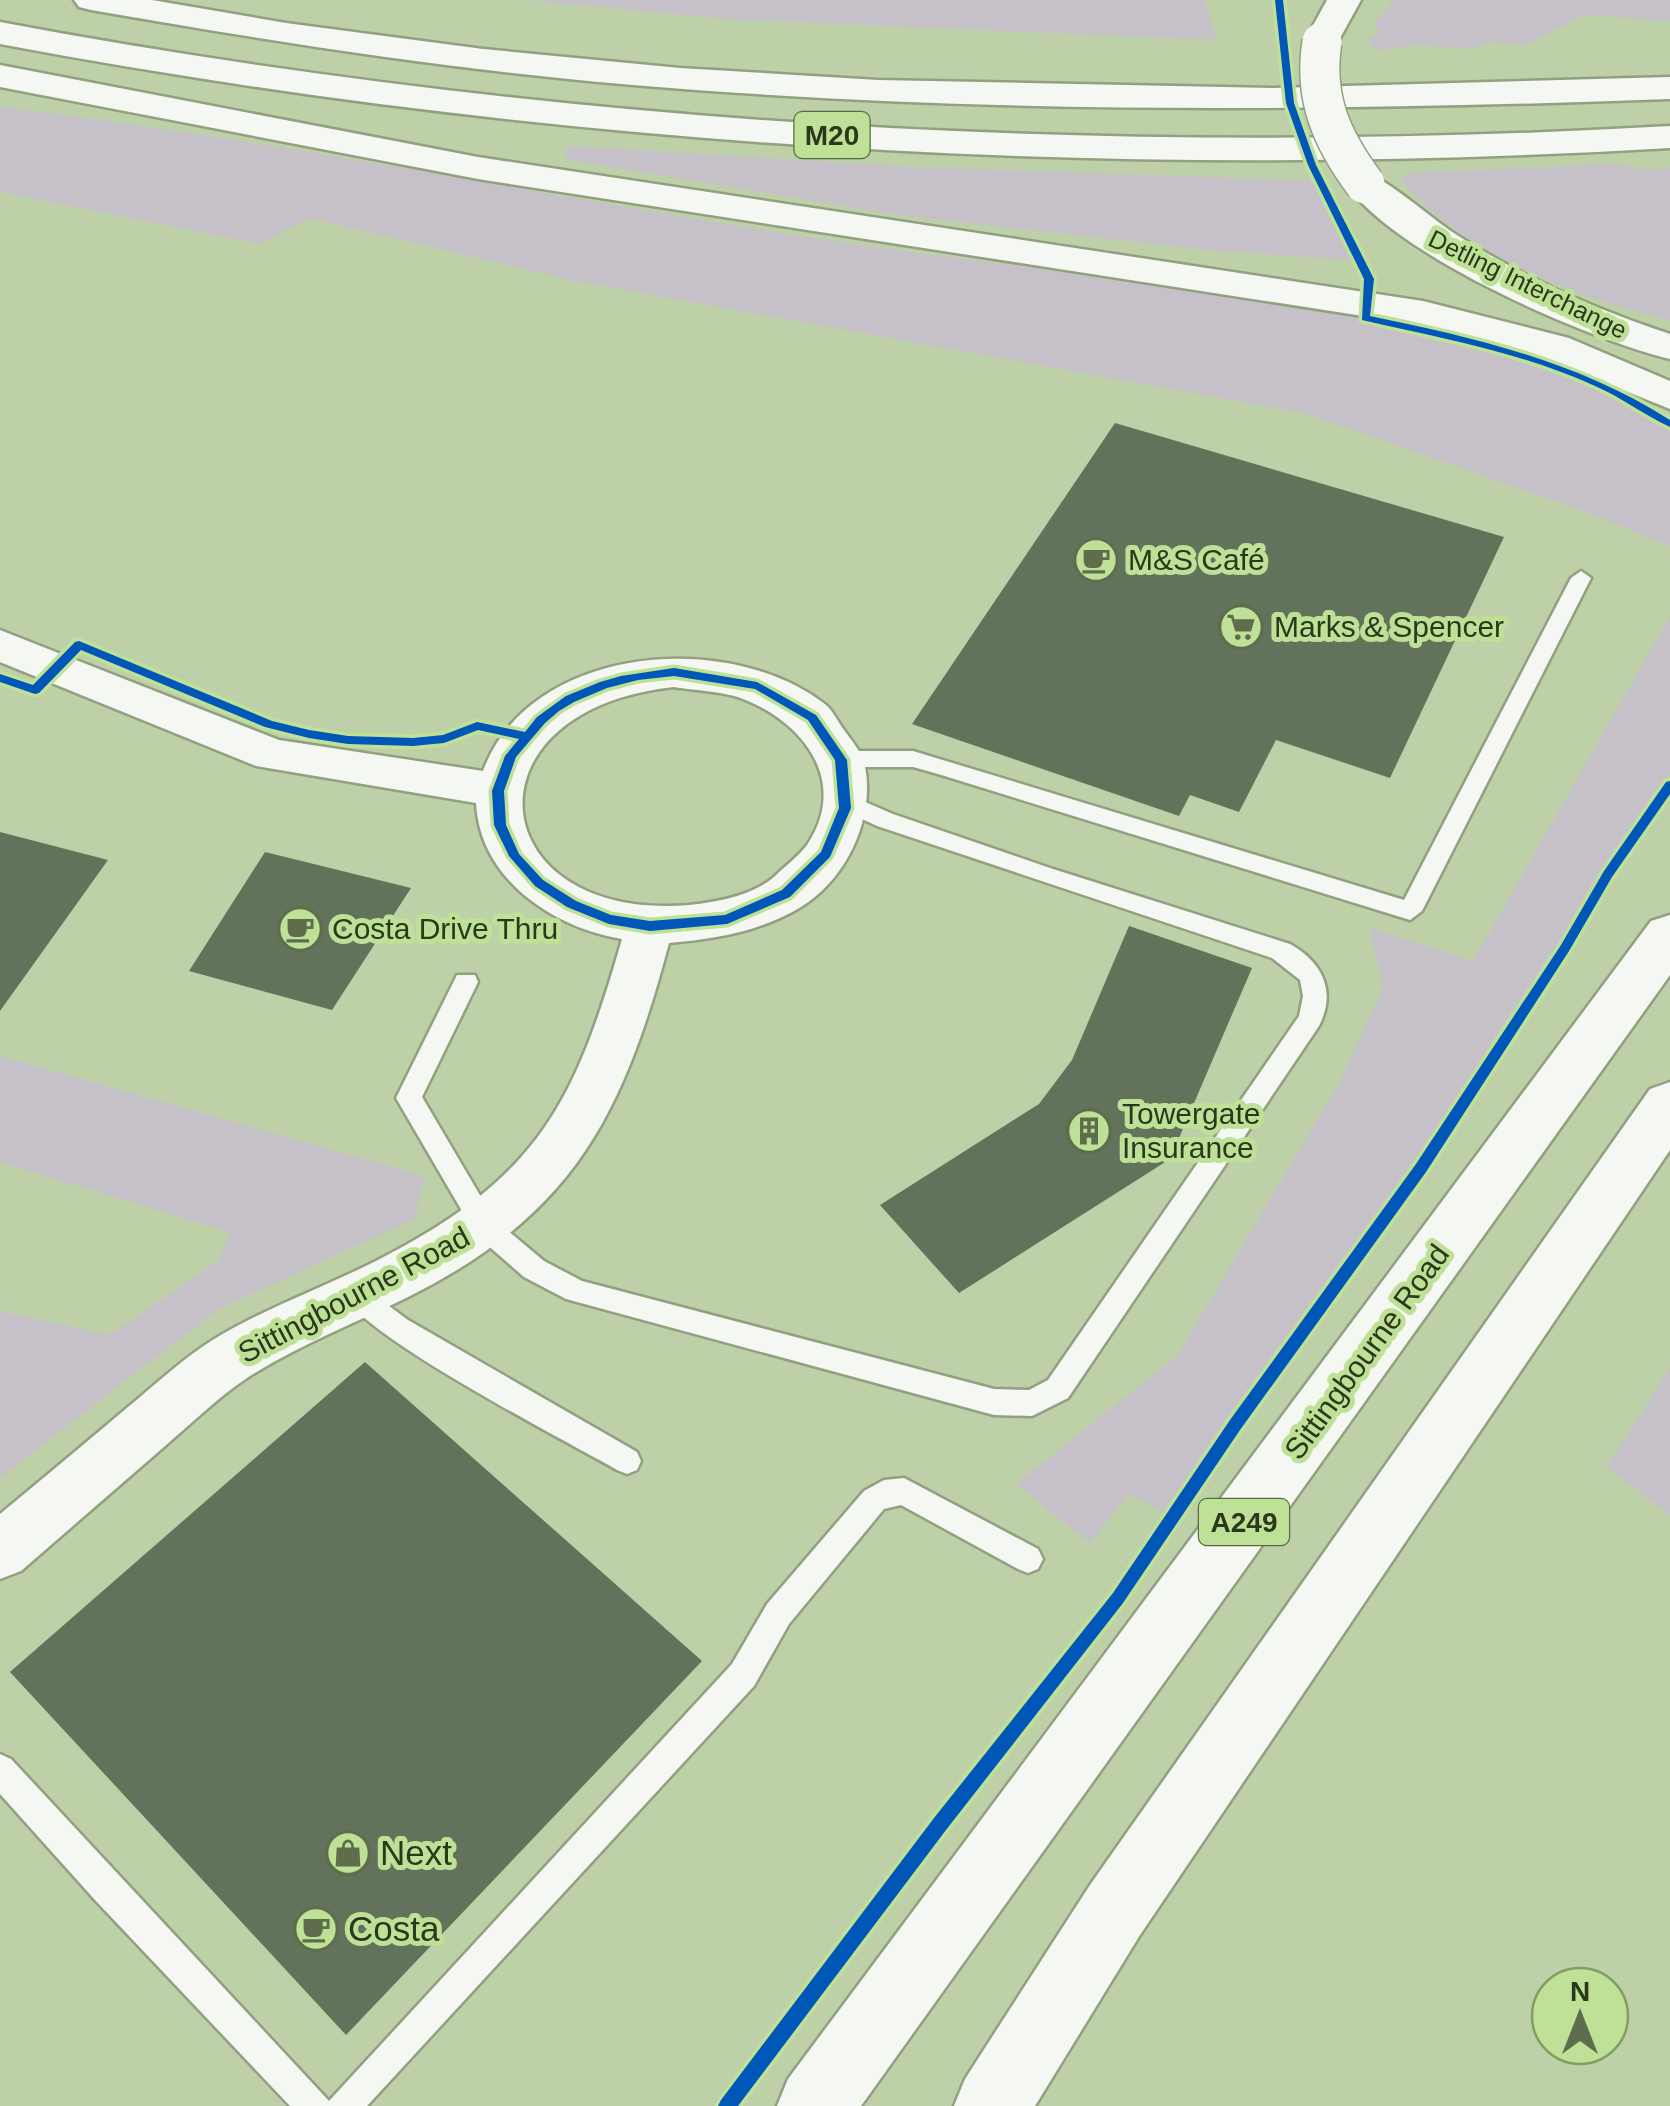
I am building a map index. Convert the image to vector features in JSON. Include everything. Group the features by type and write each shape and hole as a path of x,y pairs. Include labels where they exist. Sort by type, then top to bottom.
{"highway":[{"name":"M20","path":"90,0 420,50 667,77 816,88 1240,100 1670,88"},
{"name":"Detling Interchange","path":"1344,0 1322,42 1318,70 1321,107 1334,139 1365,184 1431,237 1600,323 1670,347"},
{"name":"M20","path":"0,33 172,65 328,88 473,106 750,130 1221,148 1670,138"},
{"path":"0,76 478,168 839,226 1111,262 1370,278 1600,323"},
{"path":"1111,262 1180,277 1369,302 1468,322 1554,346 1670,396"},
{"name":"Sittingbourne Road","path":"815,2106 1670,935"},
{"path":"992,2106 1115,1910 1670,1104"}],"street":[{"path":"0,645 272,755 499,790"},
{"path":"674,672 737,678 792,701 831,737 846,781 833,847 818,867 773,900 715,921 650,926 597,916 533,881 507,847 497,809 499,790 518,745 542,718 564,703 616,681 674,672"},
{"name":"Sittingbourne Road","path":"0,1550 222,1364 296,1320 358,1295 485,1226 526,1192 577,1128 616,1044 650,926"}],"lane":[{"path":"466,982 409,1098 485,1226 534,1270 576,1291 994,1402 1032,1403 1058,1389 1310,1019 1316,987 1312,972 1282,951 885,820 846,781 913,760 940,766 1410,911 1581,578"},
{"path":"358,1295 398,1329 627,1461"},
{"path":"344,2106 712,1712 755,1660 778,1614 884,1493 893,1490 916,1496 1028,1559"},
{"path":"0,1770 106,1889 314,2106"}],"shaded area":[{"path":"529,0 1205,0 1216,40 724,19"},
{"path":"1394,0 1670,0 1670,21 1585,15 1526,45 1491,42 1472,49 1415,45 1376,51 1368,40 1380,32 1374,24"},
{"path":"0,107 309,152 821,239 1261,300 1474,343 1577,375 1670,424 1670,546 1581,510 1304,413 575,281 309,218 260,244 0,192"},
{"path":"567,146 916,167 1322,181 1361,261 1208,250 891,214 565,159"},
{"path":"1617,164 1646,170 1670,168 1670,320 1582,294 1522,269 1468,238 1399,179 1411,173"},
{"path":"1670,616 1670,772 1608,874 1340,1279 1172,1517 1129,1494 1090,1543 1016,1484 1177,1356 1338,1085 1383,989 1370,928 1473,961"},
{"path":"0,1056 424,1176 414,1219 217,1310 0,1478 0,1311 110,1335 219,1260 229,1232 0,1162"},
{"path":"1670,1367 1670,1515 1607,1467"}],"building":[{"name":"Marks & Spencer","path":"1115,423 1504,537 1390,778 1276,740 1239,812 1190,795 1179,816 912,724"},
{"path":"0,832 108,860 0,1011"},
{"name":"Costa Drive Thru","path":"265,852 411,888 332,1010 189,971"},
{"name":"Towergate Insurance","path":"1129,926 1252,968 1170,1159 959,1293 880,1205 1039,1104 1072,1060"},
{"name":"Next","path":"365,1362 702,1661 346,2035 10,1672"}],"cycle path":[{"path":"1279,0 1290,103 1312,165 1369,279 1365,318 1483,344 1562,369 1600,384 1670,424"},
{"path":"0,678 35,690 79,645 269,724 309,734 413,742 444,739 477,726 525,736"},
{"path":"674,672 757,686 812,717 841,760 845,808 826,854 786,893 727,919 650,926 609,919 572,904 539,883 514,856 500,825 498,791 511,756 555,709 603,685 674,672"},
{"path":"727,2106 940,1824 1118,1598 1235,1425 1421,1168 1565,948 1608,874 1670,785"}],"place":[{"name":"M&S Café","path":"1096,560"},
{"name":"Marks & Spencer","path":"1241,627"},
{"name":"Costa Drive Thru","path":"300,929"},
{"name":"Towergate Insurance","path":"1089,1131"},
{"name":"Next","path":"348,1853"},
{"name":"Costa","path":"316,1929"}]}
